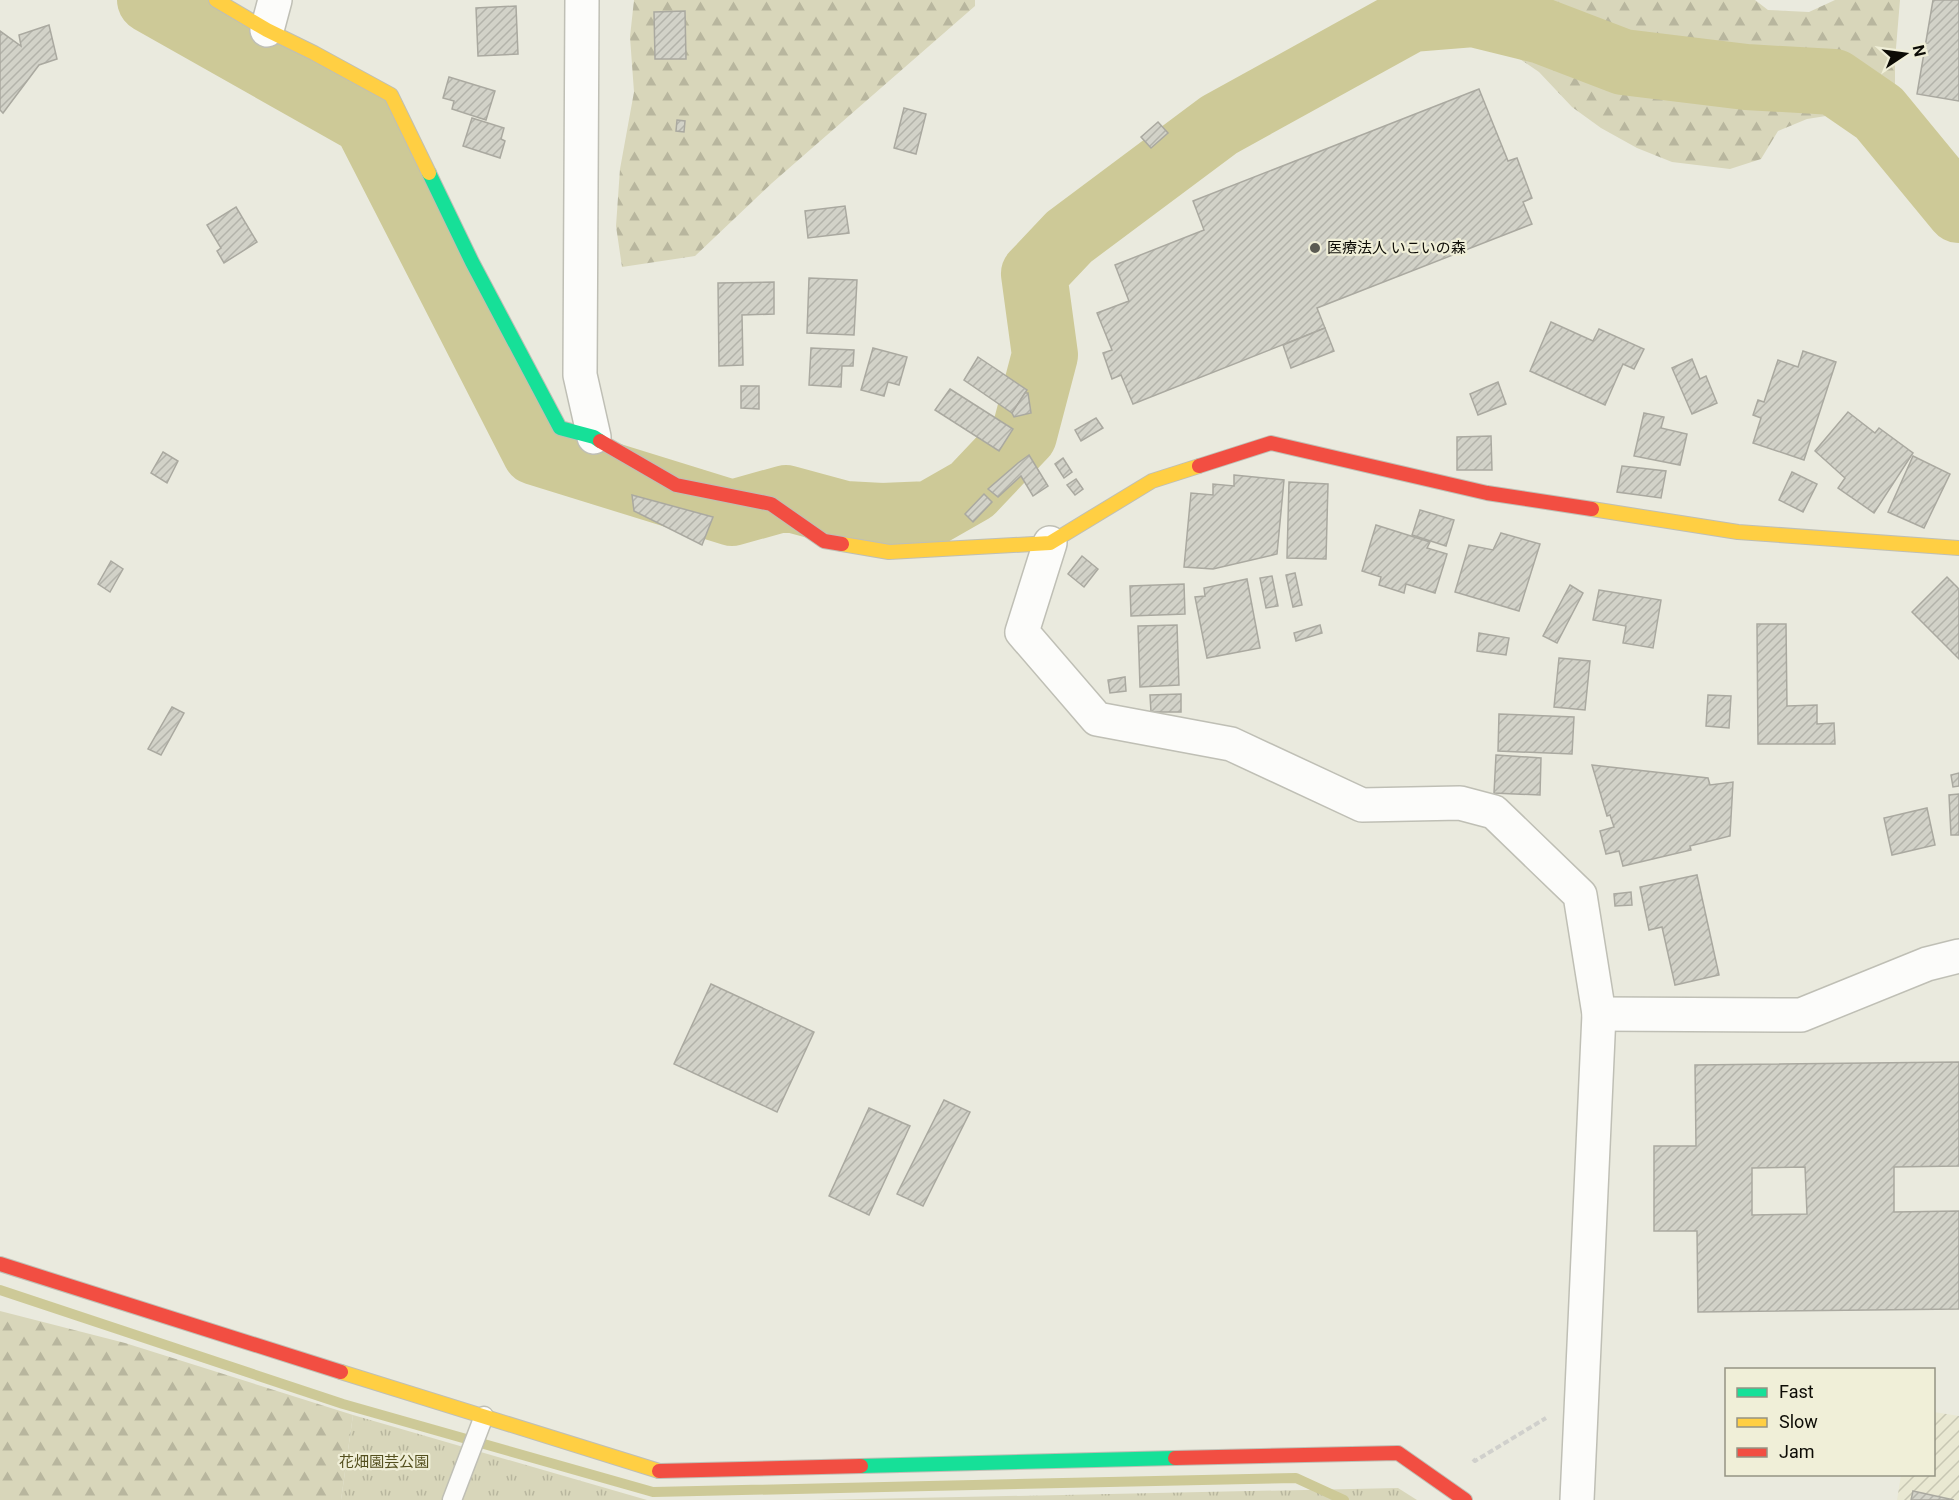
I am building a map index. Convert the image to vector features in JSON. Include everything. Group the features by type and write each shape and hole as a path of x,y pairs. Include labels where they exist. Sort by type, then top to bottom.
{"street":[{"path":"216,0 271,15 314,53 391,95 472,262 560,428 594,437 676,485 771,504 824,541 889,552 1050,543 1152,482 1271,443 1476,491 1738,532 1959,548"},
{"path":"582,0 580,375 594,437"},
{"path":"1050,543 1022,633 1097,719 1231,744 1362,805 1460,803 1494,812 1580,895 1599,1014 1577,1500"},
{"path":"1599,1014 1800,1015 1927,964 1959,956"},
{"path":"0,1264 656,1471 1398,1453 1465,1500"}],"lane":[{"path":"452,1500 483,1417"}],"path":[{"path":"1466,1456 1475,1461 1552,1415"}],"shaded area":[{"path":"1935,1412 1959,1416 1959,1500 1897,1500 1901,1476 1935,1476"}],"green space":[{"path":"634,0 975,0 975,6 772,183 695,256 622,267 616,226 620,169 634,92 630,37"},
{"path":"1426,0 1755,0 1768,10 1809,12 1835,0 1900,0 1895,92 1845,113 1807,119 1778,131 1761,159 1730,169 1672,162 1637,148 1601,128 1572,107 1539,72 1511,53 1482,45 1451,42 1437,33"},
{"path":"0,1311 125,1343 353,1415 341,1500 0,1500"},
{"name":"花畑園芸公園","path":"353,1415 647,1500 341,1500"},
{"path":"1398,1488 1417,1500 817,1500"}],"building":[{"path":"1933,0 1959,0 1959,101 1917,94"},
{"path":"516,6 518,54 478,56 476,8"},
{"path":"685,11 686,59 655,59 654,12"},
{"path":"49,25 57,59 39,65 3,113 0,110 0,31 21,46 19,35"},
{"path":"449,77 495,91 486,120 452,109 454,101 443,98"},
{"name":"医療法人 いこいの森","path":"1479,89 1508,161 1517,158 1532,198 1523,202 1532,224 1317,308 1325,328 1133,404 1121,375 1112,379 1103,353 1112,350 1097,313 1129,301 1115,265 1204,230 1193,201"},
{"path":"904,108 926,114 916,154 894,148"},
{"path":"472,118 504,128 501,139 505,141 500,158 463,146"},
{"path":"677,120 685,121 684,132 676,131"},
{"path":"1158,122 1168,133 1151,148 1141,137"},
{"path":"845,206 849,233 808,238 805,211"},
{"path":"236,207 257,242 224,263 217,251 221,248 207,225"},
{"path":"809,278 857,280 854,335 807,333"},
{"path":"774,282 774,314 742,315 743,365 719,366 718,283"},
{"path":"1551,322 1593,341 1599,329 1644,349 1634,369 1623,364 1605,405 1530,371"},
{"path":"1325,328 1334,351 1291,368 1283,345"},
{"path":"811,348 854,350 853,366 842,366 841,387 809,385"},
{"path":"873,348 907,357 899,385 888,382 884,396 861,390"},
{"path":"1803,351 1836,362 1804,460 1753,443 1761,418 1753,415 1758,400 1764,402 1778,360 1798,367"},
{"path":"978,357 1027,390 1012,413 964,380"},
{"path":"1692,359 1700,379 1706,376 1717,403 1692,414 1672,368"},
{"path":"1498,382 1506,404 1478,415 1470,394"},
{"path":"741,386 759,386 759,409 741,408"},
{"path":"950,389 1013,429 999,451 935,410"},
{"path":"1025,393 1028,393 1031,413 1014,417 1012,413"},
{"path":"1848,412 1875,433 1879,428 1913,453 1874,513 1838,488 1845,478 1815,451"},
{"path":"1644,413 1664,417 1661,428 1687,434 1680,465 1634,456"},
{"path":"1096,418 1103,428 1081,441 1075,430"},
{"path":"1491,436 1492,470 1457,470 1457,437"},
{"path":"163,452 178,461 167,483 151,473"},
{"path":"1029,455 1048,486 1033,496 1021,476 998,497 988,489 1018,463"},
{"path":"1913,456 1950,474 1924,528 1888,512"},
{"path":"1063,458 1072,472 1064,478 1055,464"},
{"path":"1622,466 1666,471 1661,498 1617,492"},
{"path":"1792,472 1817,484 1803,512 1779,500"},
{"path":"1234,475 1284,480 1277,554 1213,569 1184,567 1191,493 1213,495 1213,484 1234,486"},
{"path":"1076,479 1083,489 1075,495 1067,485"},
{"path":"1289,482 1328,484 1326,559 1287,558"},
{"path":"984,494 992,502 973,522 965,514"},
{"path":"632,495 713,517 702,545 634,511"},
{"path":"1420,510 1454,520 1446,546 1412,535"},
{"path":"1376,525 1430,542 1427,548 1447,554 1435,593 1406,584 1404,593 1379,585 1381,577 1362,571"},
{"path":"1501,533 1540,544 1519,611 1455,592 1469,545 1493,550"},
{"path":"1082,556 1098,569 1084,587 1068,574"},
{"path":"111,561 123,569 110,592 98,584"},
{"path":"1295,573 1302,605 1293,607 1286,575"},
{"path":"1272,576 1278,606 1266,608 1260,578"},
{"path":"1947,577 1959,589 1959,659 1912,612"},
{"path":"1247,579 1260,648 1207,658 1195,597 1205,596 1204,588"},
{"path":"1184,584 1185,614 1131,616 1130,586"},
{"path":"1570,585 1583,593 1557,643 1543,636"},
{"path":"1599,590 1661,600 1653,648 1623,643 1626,626 1593,620"},
{"path":"1757,624 1786,624 1787,706 1817,705 1817,724 1834,723 1835,744 1758,744"},
{"path":"1177,625 1179,685 1140,687 1138,626"},
{"path":"1320,625 1322,633 1296,641 1294,633"},
{"path":"1479,633 1509,638 1506,655 1477,651"},
{"path":"1559,658 1590,661 1585,710 1554,707"},
{"path":"1125,677 1126,691 1110,693 1108,680"},
{"path":"1181,694 1181,712 1151,712 1150,695"},
{"path":"1708,695 1731,696 1729,728 1706,726"},
{"path":"172,707 184,713 161,755 148,749"},
{"path":"1499,714 1574,717 1572,754 1498,751"},
{"path":"1496,755 1541,758 1540,795 1494,793"},
{"path":"1592,765 1708,778 1710,785 1733,782 1730,836 1690,846 1691,850 1623,866 1619,851 1606,854 1600,831 1614,827 1610,815 1607,816"},
{"path":"1959,773 1959,786 1953,787 1951,775"},
{"path":"1959,794 1959,835 1951,835 1949,795"},
{"path":"1927,808 1935,845 1892,855 1884,818"},
{"path":"1697,875 1719,975 1675,985 1662,927 1649,930 1640,887"},
{"path":"1631,892 1632,905 1615,906 1614,894"},
{"path":"711,984 814,1032 777,1112 674,1064"},
{"path":"1959,1062 1959,1166 1894,1167 1894,1212 1959,1211 1959,1309 1698,1312 1697,1231 1654,1231 1654,1146 1696,1146 1695,1065","holes":["1805,1167 1807,1214 1752,1215 1752,1168"]},
{"path":"944,1100 970,1112 923,1206 897,1194"},
{"path":"869,1108 910,1126 869,1215 829,1196"},
{"path":"1913,1491 1954,1500 1911,1500"}],"waterway":[{"path":"150,0 366,122 535,452 732,513 786,498 845,514 882,516 930,514 972,490 1024,435 1045,355 1034,274 1069,237 1219,125 1411,19 1473,14 1542,31 1623,62 1746,77 1834,82 1879,113 1959,210"},
{"path":"0,1290 343,1404 653,1492 1296,1478 1344,1500"}],"traffic: fast":[{"path":"429,173 472,262 560,428 594,437 600,441"},
{"path":"861,1466 1175,1458"}],"traffic: slow":[{"path":"216,0 267,30 391,95 429,173"},
{"path":"842,544 889,552 1050,543 1152,481 1199,466"},
{"path":"1592,509 1738,532 1959,548"},
{"path":"341,1372 659,1471"}],"traffic: jam":[{"path":"600,441 676,485 771,504 824,541 842,544"},
{"path":"1199,466 1271,443 1487,493 1592,509"},
{"path":"0,1264 341,1372"},
{"path":"1175,1458 1398,1453 1465,1500"},
{"path":"659,1471 861,1466"}],"place":[{"name":"医療法人 いこいの森","path":"1315,248"}]}
